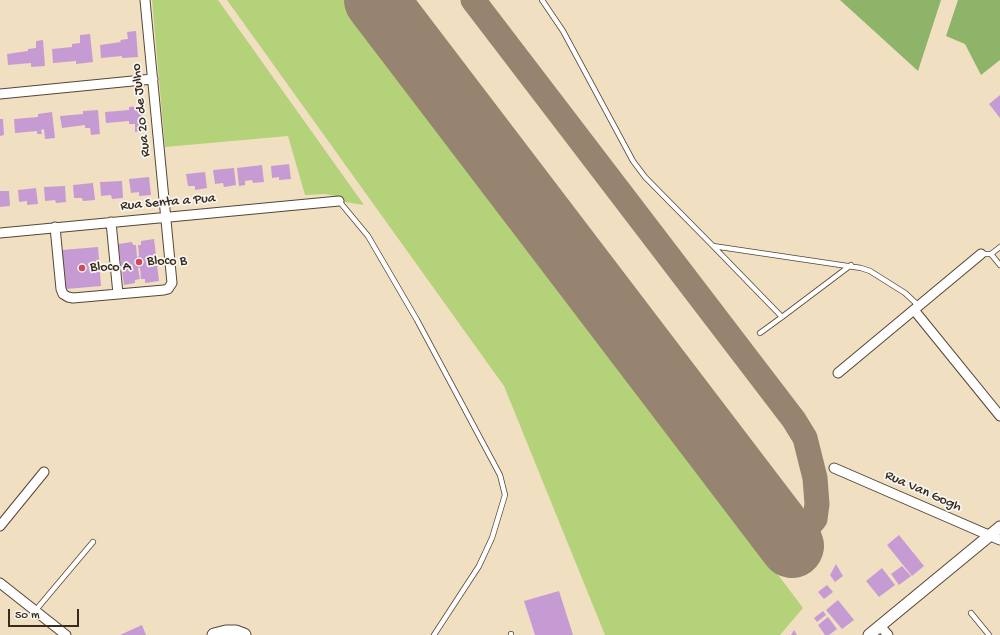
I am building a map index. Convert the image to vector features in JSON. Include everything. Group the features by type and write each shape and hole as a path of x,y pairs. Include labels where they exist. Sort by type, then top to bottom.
{"main road":[{"path":"214,635 226,632 240,634"}],"street":[{"name":"Rua 20 de Julho","path":"118,294 164,290 172,283 167,217 145,0"},
{"path":"0,94 153,79"},
{"name":"Rua Senta a Pua","path":"0,233 339,201"},
{"path":"55,227 61,289 63,294 72,298 118,294 111,222"},
{"path":"838,373 916,308 986,254"},
{"path":"916,308 1000,416"},
{"name":"Rua Van Gogh","path":"834,468 1000,540"},
{"path":"0,526 44,472"},
{"path":"869,635 1000,527"},
{"path":"0,583 66,635"},
{"path":"880,626 888,635"}],"lane":[{"path":"542,0 563,31 633,161 645,177 782,318"},
{"path":"339,201 368,236 417,320 500,475 505,495 492,538 479,566 434,635"},
{"path":"713,246 851,265 870,271 905,293 916,308"},
{"path":"1000,247 986,254 1000,265"},
{"path":"760,333 851,265"},
{"path":"35,611 92,542"},
{"path":"971,613 988,635"}],"green space":[{"path":"152,0 218,0 364,205 345,202 336,196 325,194 305,195 288,136 165,147"},
{"path":"227,0 345,0 803,608 780,635 605,635 504,386"},
{"path":"840,0 941,0 918,71"},
{"path":"958,0 1000,0 1000,60 981,75 965,44 946,36"}],"building":[{"path":"136,31 138,57 122,58 122,56 101,58 100,45 121,42 120,40 128,39 127,32"},
{"path":"90,34 93,62 76,64 76,61 53,63 52,49 72,47 72,44 80,43 80,35"},
{"path":"43,40 45,66 31,67 31,63 8,65 7,54 28,51 28,49 36,48 36,41"},
{"path":"1000,95 1000,118 989,104"},
{"path":"141,106 143,131 135,132 135,124 129,124 129,121 106,123 105,112 129,110 129,107"},
{"path":"98,110 100,134 91,135 90,128 85,128 85,125 62,128 60,116 83,114 83,111"},
{"path":"52,112 55,138 45,139 44,129 41,130 42,134 37,134 37,131 15,133 14,119 38,117 38,114"},
{"path":"0,119 3,119 4,135 0,136"},
{"path":"289,164 291,179 279,180 279,177 272,178 271,166"},
{"path":"262,165 264,182 253,183 252,180 245,181 245,185 239,186 237,168"},
{"path":"234,168 236,185 224,187 223,183 215,184 213,170"},
{"path":"205,172 207,188 195,190 195,186 188,186 186,174"},
{"path":"149,177 151,195 139,196 139,192 131,193 129,179"},
{"path":"122,181 123,198 112,199 111,195 101,196 100,182"},
{"path":"93,183 95,200 83,201 82,198 74,198 73,185"},
{"path":"65,186 66,202 56,203 55,200 45,201 44,187"},
{"path":"36,188 38,204 27,205 27,201 19,202 18,190"},
{"path":"0,191 9,191 10,206 0,207"},
{"name":"Bloco B","path":"154,239 159,281 145,283 145,279 141,279 140,268 138,268 140,279 135,280 135,283 124,285 118,244 132,242 133,245 136,245 137,257 139,256 138,245 141,245 141,241"},
{"name":"Bloco A","path":"98,247 101,286 66,289 62,250"},
{"path":"899,535 924,566 912,576 887,545"},
{"path":"836,564 843,576 835,582 830,575"},
{"path":"902,566 911,576 899,585 891,574"},
{"path":"882,568 895,585 879,597 866,581"},
{"path":"827,585 833,592 824,599 818,592"},
{"path":"559,591 573,635 535,635 524,601"},
{"path":"838,600 854,620 842,629 826,610"},
{"path":"823,611 826,615 817,622 814,618"},
{"path":"828,617 837,629 829,635 825,635 818,625"},
{"path":"142,625 146,635 120,635"},
{"path":"794,630 797,635 791,635"}],"taxiway":[{"path":"473,0 794,420 805,438 815,478 817,504 815,519 792,546"}],"runway":[{"path":"376,0 792,546"}],"place":[{"name":"Bloco B","path":"139,262"},
{"name":"Bloco A","path":"82,268"}]}
